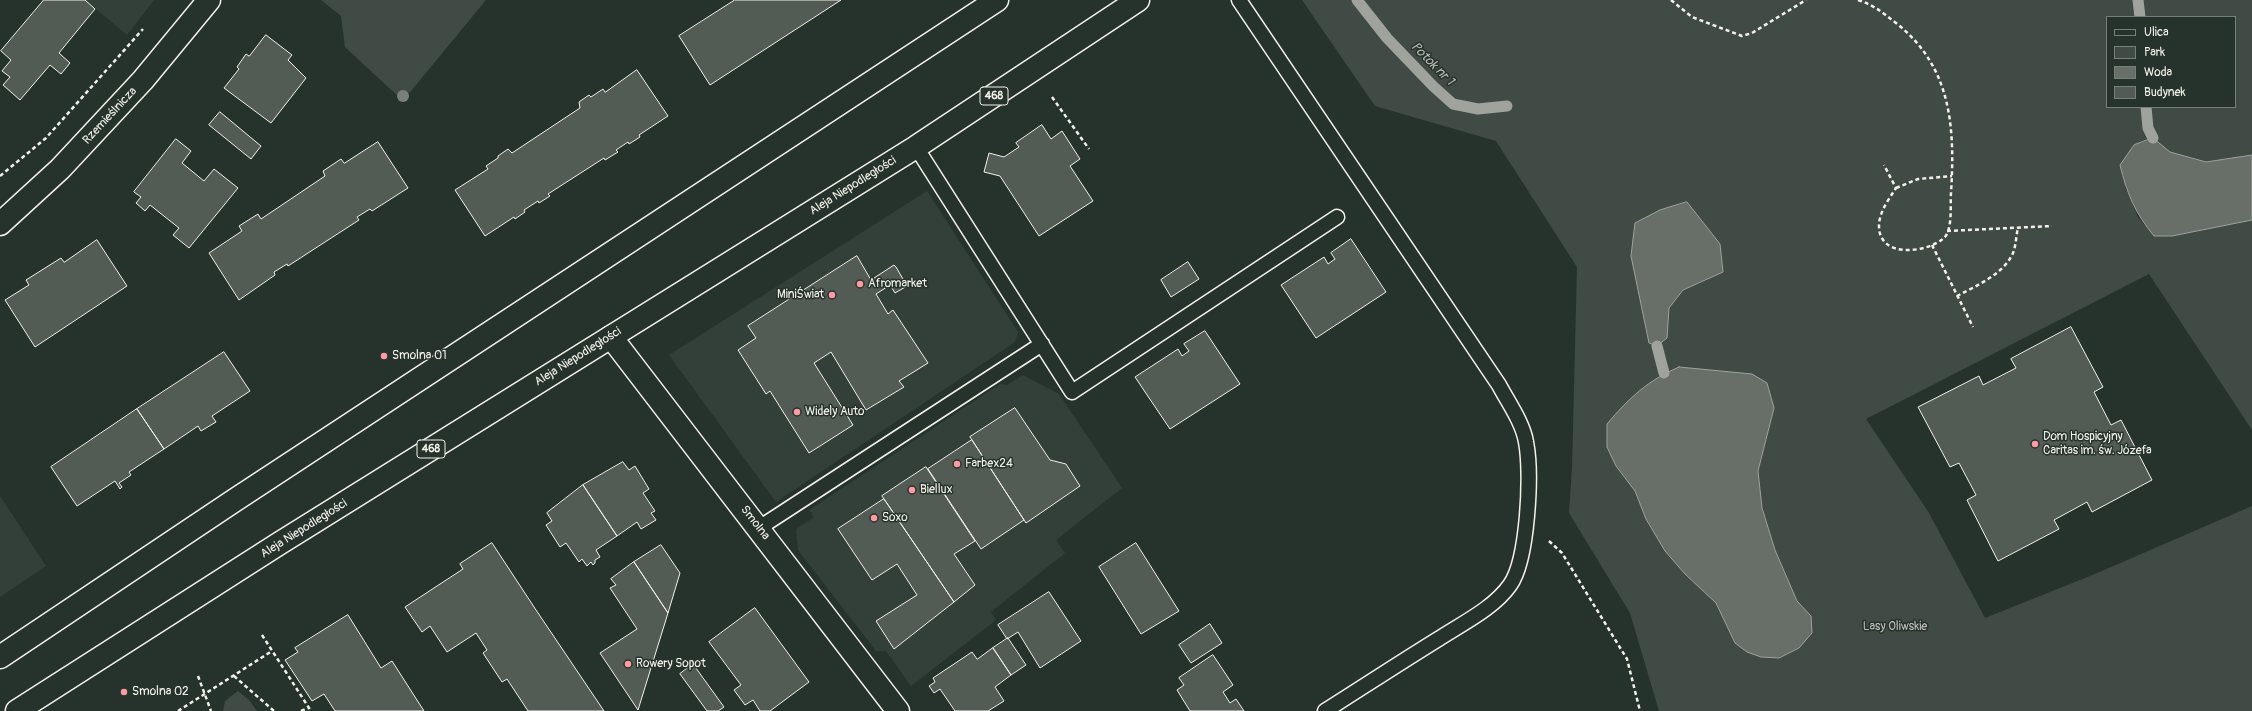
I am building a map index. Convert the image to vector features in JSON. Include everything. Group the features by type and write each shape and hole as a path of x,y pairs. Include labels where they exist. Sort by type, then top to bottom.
{"main road":[{"name":"Rzemieślnicza","path":"0,224 65,164 143,80 209,0"},
{"path":"0,657 235,500 997,0"},
{"name":"Aleja Niepodległości","path":"16,711 612,336 916,147 1138,0"},
{"name":"Smolna","path":"612,336 759,528 892,709"}],"lane":[{"path":"1239,0 1499,385 1526,441 1529,496 1516,573 1510,585 1501,595 1477,614 1325,711"},
{"path":"916,147 1072,392 1337,217"},
{"path":"759,528 1042,344"}],"path":[{"path":"1671,0 1692,17 1742,36 1752,34 1806,0"},
{"path":"1858,0 1874,5 1902,28 1924,49 1939,79 1950,115 1952,176 1947,231 1945,237 1932,245 1907,251 1892,248 1882,238 1879,226 1882,210 1896,188 1918,179 1952,176"},
{"path":"0,176 46,138 144,29"},
{"path":"1052,97 1089,149"},
{"path":"1884,165 1896,188"},
{"path":"1947,231 2052,226"},
{"path":"1957,296 1984,282 2001,268 2013,253 2018,228"},
{"path":"1932,245 1973,327"},
{"path":"1525,519 1562,553 1627,659 1640,711"},
{"path":"262,635 311,711"},
{"path":"178,711 272,651"},
{"path":"198,676 211,711"},
{"path":"234,676 274,711"},
{"path":"301,711 308,708"}],"shaded area":[{"path":"85,0 154,0 127,35"},
{"path":"927,191 1018,332 1015,342 776,502 669,355"},
{"path":"1023,375 1059,394 1122,488 1056,540 1065,553 991,612 996,620 911,686 886,651 876,651 798,550 796,529 814,517 809,510 1000,384 1007,385"},
{"path":"0,496 46,566 0,597"}],"green space":[{"path":"321,0 486,0 411,91 401,99 345,47 341,16"},
{"name":"Lasy Oliwskie","path":"1302,0 2252,0 2252,155 2206,162 2170,152 2152,138 2125,187 2138,217 2154,236 2172,236 2252,220 2252,430 2149,274 1866,419 1929,513 1985,618 2095,574 2252,506 2252,711 1659,711 1630,613 1569,513 1572,468 1577,267 1496,141 1375,106","holes":["1687,202 1723,272 1683,290 1669,308","1679,367 1774,408 1758,471 1762,508 1775,550 1797,601 1811,616 1799,648 1779,658 1761,657 1735,643 1716,603 1665,551 1646,519 1635,491 1616,466 1659,375"]},
{"path":"238,691 249,700 257,711 223,711 225,701"}],"water":[{"path":"2153,138 2170,152 2206,162 2252,155 2252,220 2172,236 2154,236 2147,228 2132,203 2120,165 2134,145"},
{"path":"1687,202 1720,244 1723,272 1683,290 1669,308 1667,338 1657,346 1649,343 1631,256 1635,223 1660,210"},
{"path":"1679,367 1752,374 1767,383 1774,408 1758,471 1762,508 1775,550 1797,601 1811,616 1812,633 1799,648 1779,658 1761,657 1747,652 1735,643 1716,603 1685,574 1665,551 1646,519 1635,491 1616,466 1607,447 1607,424 1615,415 1631,398 1648,384"}],"building":[{"path":"44,0 85,0 95,9 59,53 70,63 61,74 50,65 20,100 3,85 10,77 2,71 11,60 1,51"},
{"path":"735,0 841,0 710,85 679,36"},
{"path":"266,35 292,55 288,60 306,78 271,123 224,88 239,69 237,67 246,54 249,56"},
{"path":"637,70 668,116 639,135 640,137 629,144 628,142 616,150 618,152 605,160 604,158 548,194 550,196 539,203 538,201 524,210 525,212 515,219 514,217 485,236 455,190 488,169 486,166 508,149 512,153 580,108 579,102 589,95 591,97 603,89 605,92"},
{"path":"220,112 261,146 251,159 209,125"},
{"path":"1042,125 1051,139 1062,131 1080,159 1070,166 1093,201 1039,236 1000,176 984,172 989,153 1004,157 1019,147 1016,143"},
{"path":"176,139 191,151 182,163 204,181 214,169 238,188 189,248 173,235 179,228 150,205 145,211 136,203 141,197 134,192"},
{"path":"378,142 408,188 372,211 370,209 357,217 359,220 288,266 287,264 274,272 275,275 239,300 209,253 242,231 239,226 258,214 261,219 325,176 323,171 341,159 344,163"},
{"path":"1351,239 1386,292 1316,338 1281,285 1324,257 1328,264 1335,259 1331,253"},
{"path":"97,240 127,286 35,347 5,300 29,285 26,280 61,258 64,262"},
{"path":"857,256 871,280 894,265 896,267 907,286 895,293 890,285 876,294 888,314 893,310 928,363 899,381 904,387 866,410 831,352 814,363 853,425 809,453 770,391 766,394 738,350 756,338 748,326"},
{"path":"1188,262 1199,279 1171,297 1161,280"},
{"name":"Dom Hospicyjny Caritas im. św. Józefa","path":"2071,327 2103,387 2094,392 2111,425 2121,420 2152,480 2092,512 2087,502 2054,520 2059,529 1998,561 1967,500 1976,495 1959,463 1950,467 1918,407 1979,376 1983,385 2016,368 2011,359"},
{"path":"1205,331 1240,384 1170,429 1135,377 1178,349 1182,356 1189,351 1184,344"},
{"path":"224,352 250,391 212,416 216,422 201,431 198,426 164,449 137,409"},
{"path":"1015,408 1050,460 1066,464 1080,486 1026,523 970,437"},
{"path":"137,409 164,449 129,472 131,475 119,483 122,487 120,489 115,481 77,506 51,467"},
{"path":"972,440 1024,520 981,549 928,469"},
{"path":"623,462 629,470 635,466 649,489 643,493 655,511 651,513 656,520 641,529 637,522 617,536 583,485"},
{"path":"926,467 975,541 954,554 975,585 954,602 882,496"},
{"path":"583,485 617,536 596,550 600,557 595,560 593,565 591,562 587,566 582,559 579,562 566,543 560,547 546,525 552,521 547,513"},
{"path":"884,499 954,602 894,649 876,621 917,595 897,564 872,580 838,529"},
{"path":"492,543 604,711 528,711 507,679 502,682 483,653 487,650 476,633 447,652 430,626 422,632 405,607 463,569 460,564"},
{"path":"1136,543 1179,611 1141,634 1099,567"},
{"path":"661,545 680,573 668,613 634,562"},
{"path":"634,562 668,613 638,710 600,653 637,629 610,588 616,585 611,579"},
{"path":"1049,592 1081,641 1040,668 1018,632 1007,639 998,625"},
{"path":"755,608 809,682 770,711 760,711 753,700 745,705 734,690 741,685 709,642"},
{"path":"348,615 381,668 392,661 424,711 335,711 324,694 312,701 285,660 298,652 295,648"},
{"path":"1210,624 1222,643 1191,663 1179,645"},
{"path":"1008,638 1026,665 1011,675 993,648"},
{"path":"993,648 1011,675 995,687 1004,701 988,711 955,711 940,689 934,693 929,686 935,682 933,678 972,652 977,659"},
{"path":"1213,655 1233,685 1223,692 1230,703 1236,699 1244,711 1190,711 1177,690 1184,685 1179,678"},
{"path":"693,664 724,707 718,711 707,711 680,674"}],"waterway":[{"name":"Potok nr 1","path":"1357,0 1387,38 1433,86 1453,104 1478,109 1507,106"},
{"path":"2138,0 2140,16"},
{"path":"2146,108 2148,128 2153,138"},
{"name":"Potok nr 1","path":"1657,346 1664,373"}],"place":[{"name":"Afromarket","path":"860,284"},
{"name":"MiniŚwiat","path":"832,295"},
{"name":"Smolna 01","path":"384,356"},
{"name":"Widely Auto","path":"797,412"},
{"name":"Dom Hospicyjny Caritas im. św. Józefa","path":"2035,444"},
{"name":"Farbex24","path":"957,464"},
{"name":"Biellux","path":"912,490"},
{"name":"Soxo","path":"874,518"},
{"name":"Rowery Sopot","path":"628,664"},
{"name":"Smolna 02","path":"124,692"}]}
